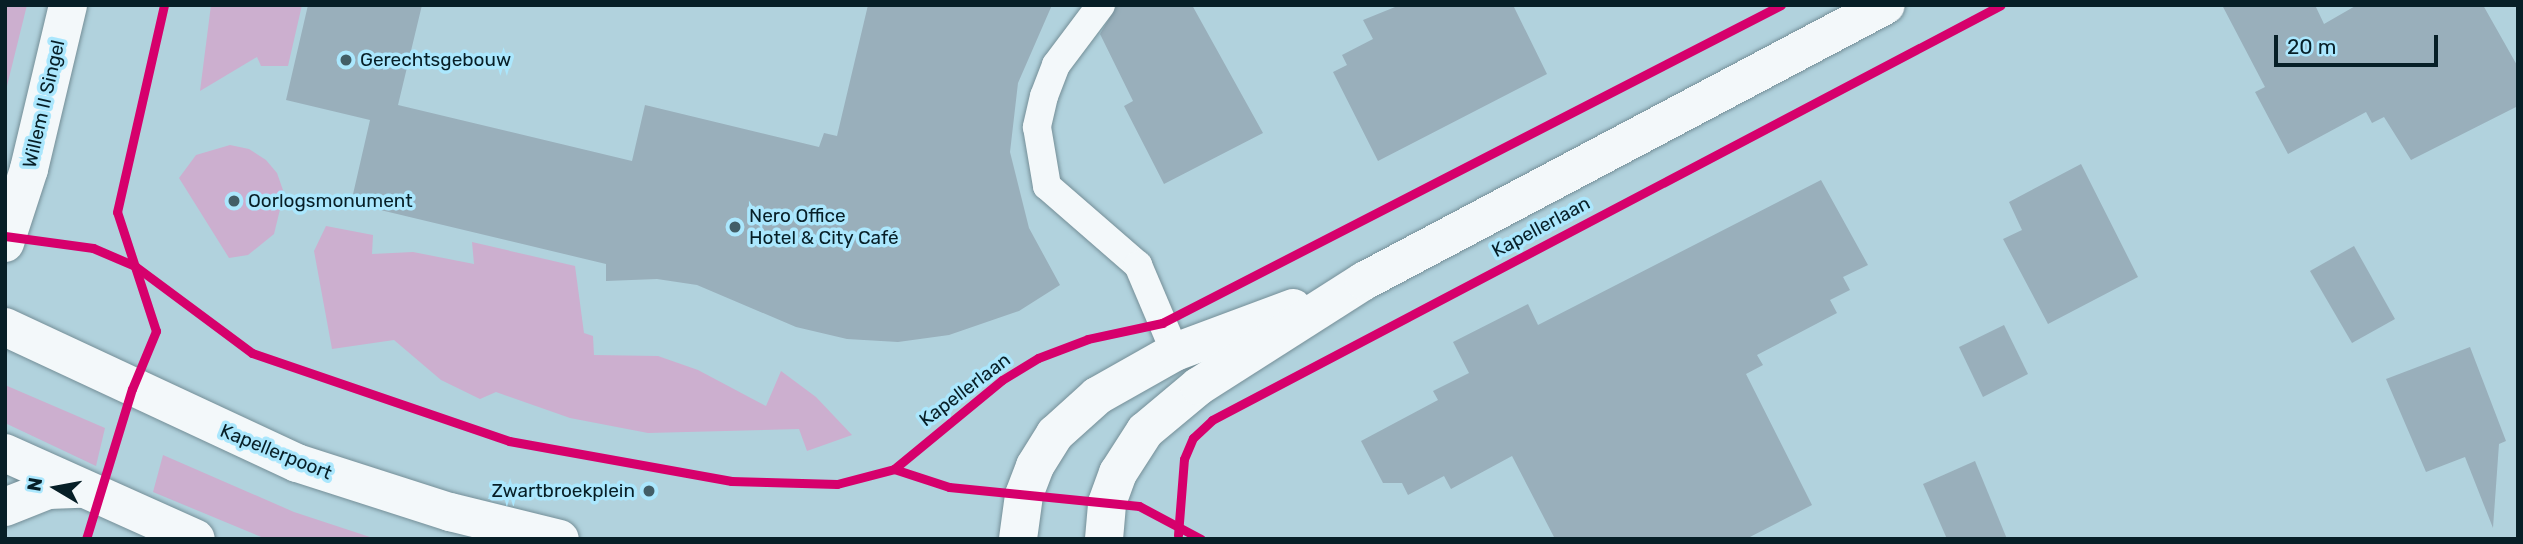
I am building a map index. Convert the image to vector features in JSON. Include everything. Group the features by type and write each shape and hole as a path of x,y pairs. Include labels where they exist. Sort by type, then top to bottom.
{"street":[{"name":"Willem II Singel","path":"5,243 29,169 68,5"},
{"name":"Kapellerlaan","path":"1104,539 1107,503 1118,473 1145,431 1199,386 1364,281 1886,5"},
{"name":"Kapellerlaan","path":"1018,539 1024,495 1055,434 1097,396 1175,352 1364,281"},
{"name":"Kapellerpoort","path":"5,327 297,463 450,512 560,539"},
{"path":"5,453 196,539"},
{"path":"5,507 48,490 81,489"}],"lane":[{"path":"1101,5 1056,65 1044,96 1037,127 1047,186 1138,265 1175,352"}],"shaded area":[{"path":"5,5 27,5 5,94"},
{"path":"211,5 302,5 288,66 261,66 257,57 200,91"},
{"path":"230,145 249,149 266,160 277,173 284,193 274,234 248,255 229,258 179,178 196,155"},
{"path":"326,226 373,235 372,254 413,252 474,264 472,242 575,266 584,333 593,336 594,355 658,356 698,370 766,406 781,371 816,397 852,435 807,451 799,429 648,433 570,418 496,392 480,399 441,380 394,340 332,349 314,251"},
{"path":"5,385 105,428 96,466 5,423"},
{"path":"163,455 294,512 376,539 266,539 153,492"}],"building":[{"path":"308,5 422,5 398,105 632,161 645,105 819,147 824,133 837,136 868,5 1052,5 1018,83 1010,152 1029,228 1060,285 1019,311 949,335 898,342 847,339 796,327 697,285 657,279 606,281 606,264 351,203 370,120 286,100"},
{"path":"1117,5 1192,5 1263,133 1164,184 1124,106 1133,101 1100,34"},
{"path":"1400,5 1513,5 1547,74 1378,161 1333,72 1347,65 1342,55 1373,39 1363,20"},
{"path":"2222,5 2315,5 2324,24 2357,5 2483,5 2518,67 2518,106 2411,160 2384,117 2372,123 2366,112 2288,154 2255,92 2265,87"},
{"path":"2081,164 2138,277 2048,324 2003,239 2022,230 2009,202"},
{"path":"1821,180 1868,265 1843,277 1850,290 1830,300 1837,313 1757,355 1763,365 1746,374 1812,505 1746,539 1555,539 1512,456 1451,489 1444,476 1408,495 1402,483 1383,483 1361,441 1438,400 1433,391 1469,373 1453,342 1528,304 1538,325"},
{"path":"2354,246 2395,319 2352,343 2310,271"},
{"path":"2004,325 2028,374 1983,397 1959,347"},
{"path":"2470,347 2506,441 2499,444 2493,528 2465,457 2426,472 2386,379"},
{"path":"1975,461 2007,539 1947,539 1923,484"}],"cycle path":[{"path":"86,539 132,389 156,331 117,212 164,5"},
{"path":"894,469 1002,380 1038,358 1088,339 1162,323 1781,5"},
{"path":"1178,535 1184,459 1193,438 1212,420 2001,5"},
{"path":"5,236 93,248 135,266 252,353 509,441 731,481 837,484 894,469 949,487 1139,506 1201,539"}],"place":[{"name":"Gerechtsgebouw","path":"346,60"},
{"name":"Oorlogsmonument","path":"234,201"},
{"name":"Nero Office Hotel & City Café","path":"735,227"},
{"name":"Zwartbroekplein","path":"649,491"}]}
